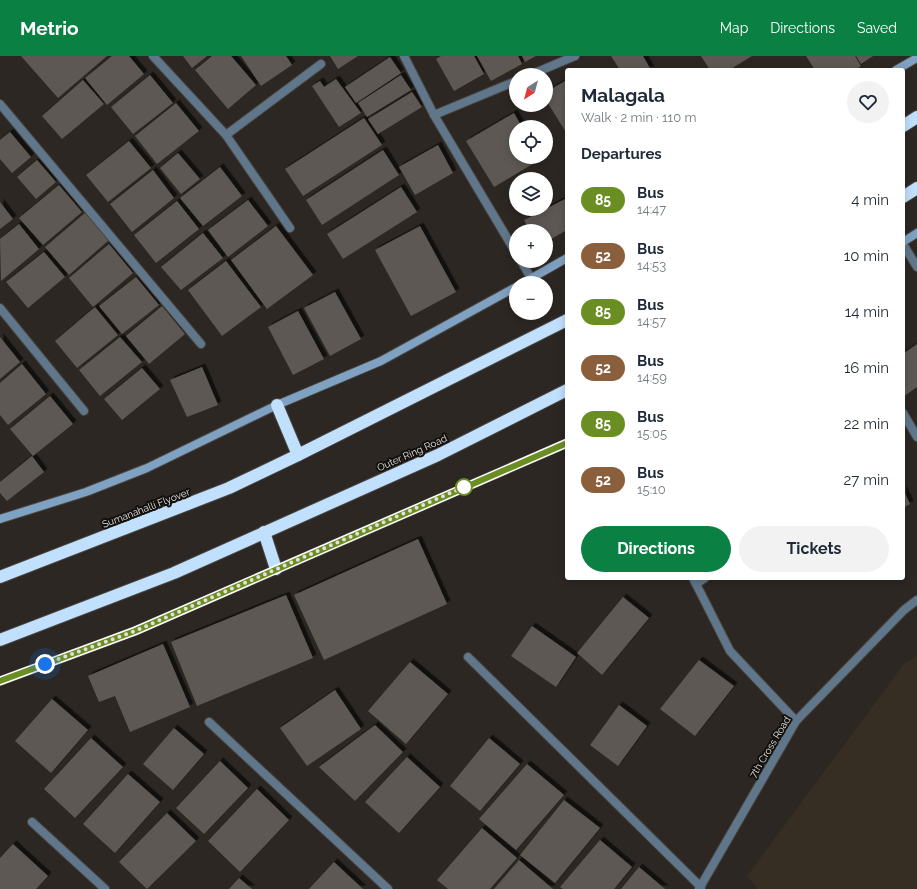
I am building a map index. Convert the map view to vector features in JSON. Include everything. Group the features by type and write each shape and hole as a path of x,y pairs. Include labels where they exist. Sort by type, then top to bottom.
{"highway":[{"path":"905,125 917,117"},
{"path":"905,196 917,188"},
{"path":"277,405 298,455 565,321"},
{"name":"Outer Ring Road","path":"264,532 438,455 565,391"},
{"name":"Sumanahalli Flyover","path":"0,577 229,488 298,455"},
{"path":"0,640 174,573 264,532 276,569"}],"street":[{"path":"153,56 226,135 290,228"},
{"path":"404,56 434,115 509,241"},
{"path":"547,68 575,56"},
{"path":"900,68 917,58"},
{"path":"226,135 322,64"},
{"path":"434,115 509,84"},
{"path":"0,104 201,344"},
{"path":"905,242 917,233"},
{"path":"905,246 917,267"},
{"path":"535,276 565,259"},
{"path":"0,520 86,492 147,468 277,405 381,361 509,291"},
{"path":"0,308 84,411"},
{"path":"905,416 917,437"},
{"path":"0,681 135,631 565,444"},
{"path":"694,581 730,651 796,721"},
{"name":"7th Cross Road","path":"700,888 796,721 904,610 917,600"},
{"path":"468,658 700,888"},
{"path":"209,722 388,889"},
{"path":"32,822 105,889"}],"shaded area":[{"path":"917,655 917,889 758,889 747,876 903,665"}],"building":[{"path":"21,56 107,56 58,98"},
{"path":"112,56 129,56 144,74 107,105 85,78"},
{"path":"183,56 207,56 192,68"},
{"path":"212,56 231,56 256,85 228,109 195,70"},
{"path":"241,56 286,56 292,65 261,86"},
{"path":"330,56 358,56 338,69"},
{"path":"441,56 474,56 484,74 454,91 436,59"},
{"path":"477,56 518,56 522,64 515,68 509,68 509,71 491,81"},
{"path":"522,56 536,56 525,62"},
{"path":"611,56 643,56 650,68 619,68"},
{"path":"701,56 752,56 732,68 709,68"},
{"path":"806,56 855,56 861,66 858,68 814,68"},
{"path":"856,56 873,56 861,64"},
{"path":"390,57 401,73 356,103 345,87"},
{"path":"150,75 173,103 133,134 111,107"},
{"path":"401,75 411,90 367,117 358,103"},
{"path":"336,79 361,113 339,127 312,86 320,81 324,87"},
{"path":"83,80 104,104 62,139 42,116"},
{"path":"565,81 565,131 553,111 553,88"},
{"path":"412,92 422,107 378,134 368,119"},
{"path":"176,103 199,131 157,164 135,136"},
{"path":"514,113 518,120 509,120 509,164 533,164 519,172 509,172 509,178 494,187 466,141"},
{"path":"364,118 382,145 303,196 285,169"},
{"path":"10,132 31,157 12,173 0,159 0,140"},
{"path":"129,141 151,168 108,202 86,175"},
{"path":"438,145 453,173 415,195 399,167"},
{"path":"383,150 399,175 322,225 306,200"},
{"path":"178,153 200,179 181,194 160,168"},
{"path":"37,160 56,182 36,199 17,177"},
{"path":"220,167 242,196 203,226 180,198"},
{"path":"153,170 174,198 132,232 110,204"},
{"path":"59,185 82,212 43,245 19,218"},
{"path":"401,187 417,212 343,259 327,234"},
{"path":"565,199 565,231 553,238 553,224 526,224 524,220 532,216 553,216 553,205"},
{"path":"248,200 268,226 228,257 208,230"},
{"path":"177,201 199,229 156,263 134,235"},
{"path":"0,202 13,219 0,229"},
{"path":"86,212 109,240 69,275 45,247"},
{"path":"19,224 39,249 1,281 0,239"},
{"path":"276,226 313,275 267,309 231,260"},
{"path":"420,226 456,292 411,316 375,250"},
{"path":"203,233 223,258 181,290 161,267"},
{"path":"109,244 133,273 93,307 69,278"},
{"path":"44,252 65,277 28,308 6,282"},
{"path":"226,261 261,307 222,336 188,290"},
{"path":"136,277 159,305 122,334 99,306"},
{"path":"335,292 361,339 330,356 304,308"},
{"path":"162,306 185,334 149,364 126,336"},
{"path":"95,307 118,335 77,368 55,341"},
{"path":"298,311 324,359 293,375 268,327"},
{"path":"0,337 20,362 0,379"},
{"path":"120,337 142,362 100,396 79,370"},
{"path":"917,344 917,387 905,396 905,353"},
{"path":"22,364 46,394 8,425 0,415 0,383"},
{"path":"202,367 218,405 187,417 170,380"},
{"path":"142,368 160,389 122,420 104,399"},
{"path":"50,396 73,424 33,456 10,429"},
{"path":"32,456 44,472 7,501 0,493 0,482"},
{"path":"905,493 910,504 905,507"},
{"path":"418,539 447,604 324,660 294,595"},
{"path":"286,595 313,658 197,706 171,642"},
{"path":"623,597 649,618 602,675 577,653"},
{"path":"532,626 576,657 556,687 511,656"},
{"path":"163,644 190,707 130,732 115,696 99,702 88,676"},
{"path":"699,660 734,686 695,736 660,709"},
{"path":"410,662 448,694 406,744 368,711"},
{"path":"335,690 361,729 307,766 280,728"},
{"path":"52,699 88,730 51,773 15,741"},
{"path":"619,705 647,726 618,766 590,745"},
{"path":"375,725 403,752 355,801 319,767"},
{"path":"174,728 204,754 173,790 143,764"},
{"path":"91,738 123,767 75,818 44,789"},
{"path":"489,738 520,764 480,811 450,786"},
{"path":"407,757 440,787 399,833 365,802"},
{"path":"220,761 248,788 204,834 176,808"},
{"path":"527,764 564,795 516,850 479,819"},
{"path":"128,774 160,802 115,853 83,824"},
{"path":"257,789 289,820 240,872 208,841"},
{"path":"564,800 600,828 555,883 520,855"},
{"path":"167,813 196,841 147,889 119,862"},
{"path":"482,828 517,858 490,889 448,889 437,880"},
{"path":"600,840 632,867 614,889 563,889 560,887"},
{"path":"13,844 48,876 36,889 0,889 0,858"},
{"path":"519,860 553,889 494,889"},
{"path":"334,862 363,889 309,889"},
{"path":"639,867 665,889 621,889"},
{"path":"239,878 252,889 229,889"}],"bus line":[{"name":"85","path":"0,681 135,631 565,444"}],"route":[{"path":"45,664 135,631 464,487"}]}
